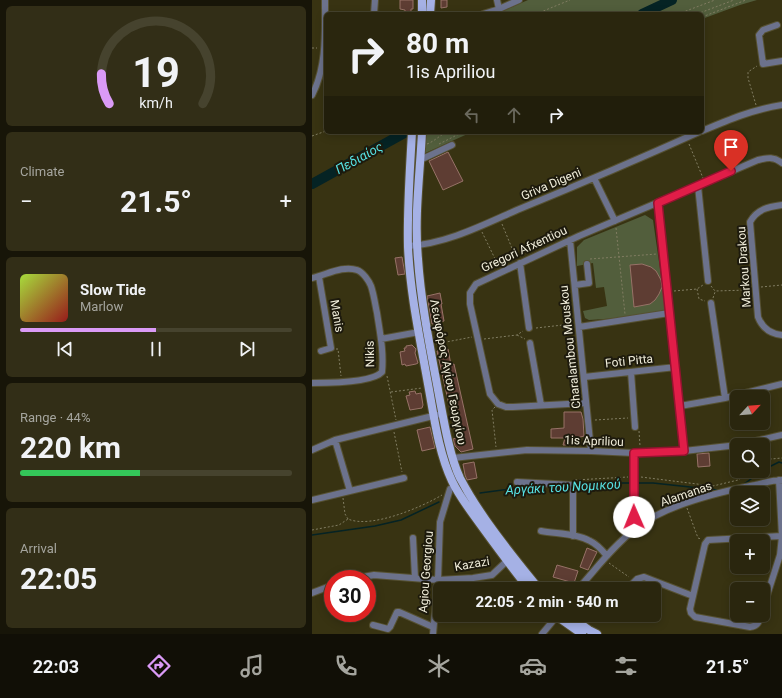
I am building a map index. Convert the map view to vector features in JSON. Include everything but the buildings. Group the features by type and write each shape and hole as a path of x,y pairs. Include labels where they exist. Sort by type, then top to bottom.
{"main road":[{"path":"422,0 422,12"},
{"path":"430,12 431,0"},
{"name":"Λεωφόρος Αγίου Γεωργίου","path":"412,134 408,246 412,287 428,387 443,457 453,481 470,510 510,559 532,582"},
{"name":"Λεωφόρος Αγίου Γεωργίου","path":"422,134 417,229 420,285 424,314 450,446 460,478 525,582"},
{"path":"563,622 582,634"},
{"path":"578,622 597,634"}],"street":[{"path":"325,0 325,12"},
{"path":"374,12 375,0"},
{"path":"497,0 499,9"},
{"path":"489,12 519,0"},
{"path":"777,25 763,30 759,36 763,64 782,61"},
{"path":"312,95 316,88 321,68 324,42"},
{"path":"704,130 734,117 757,110 782,105"},
{"name":"Griva Digeni","path":"408,246 417,246 446,239 480,226 695,134"},
{"path":"420,160 452,145"},
{"name":"Gregori Afxentiou","path":"498,404 490,394 487,386 470,304 470,293 476,284 570,240 758,160 770,158 779,160 782,163"},
{"path":"594,178 615,221"},
{"path":"698,186 708,281"},
{"path":"658,203 684,451"},
{"name":"Markou Drakou","path":"782,205 760,210 750,222 758,317 762,325 770,331 782,334"},
{"name":"Charalambou Mouskou","path":"570,240 591,451"},
{"path":"519,264 529,328"},
{"path":"575,285 589,283 587,264"},
{"name":"Nikis","path":"312,383 342,382 375,377 382,372 381,339 370,284 358,270 339,270 319,277"},
{"path":"312,278 319,277"},
{"name":"Manis","path":"319,277 332,348 321,351"},
{"path":"711,303 726,398"},
{"path":"579,326 669,313"},
{"path":"381,339 419,332"},
{"path":"530,343 541,406"},
{"name":"Foti Pitta","path":"584,377 676,367"},
{"path":"631,372 635,427"},
{"path":"680,406 726,398 782,384"},
{"path":"498,404 506,407 586,403"},
{"path":"312,450 335,440 443,414"},
{"name":"1is Apriliou","path":"453,458 527,450 637,453 684,451 738,445 782,435"},
{"path":"335,440 350,492"},
{"path":"634,529 633,476 637,453"},
{"path":"312,500 404,478"},
{"path":"770,586 780,555 782,536 781,480"},
{"name":"Alamanas","path":"584,582 605,558 634,529 648,520 685,504 735,489 781,480"},
{"path":"517,482 573,484 573,536"},
{"name":"Agiou Georgiou","path":"433,634 438,580 440,522 450,489"},
{"path":"541,531 590,540 597,546 605,558"},
{"path":"758,622 755,626 750,627 695,617 691,614 690,610 706,541 782,536"},
{"path":"413,538 415,578"},
{"name":"Kazazi","path":"376,575 438,580 474,578 492,575 510,559"},
{"path":"635,581 644,577 694,596"},
{"path":"474,578 474,582"},
{"path":"312,593 324,588"},
{"path":"373,625 388,629 397,612 399,612 433,627"},
{"path":"542,634 551,622"}],"path":[{"path":"541,12 570,0"},
{"path":"683,12 715,0"},
{"path":"702,12 734,0"},
{"path":"704,16 746,0"},
{"path":"312,48 323,48"},
{"path":"757,110 748,78 748,72 751,69 763,64"},
{"path":"312,136 324,132"},
{"path":"422,147 442,134"},
{"path":"438,145 459,134"},
{"path":"686,138 705,183"},
{"path":"500,218 519,264"},
{"path":"615,221 626,320"},
{"path":"480,226 501,272"},
{"path":"587,264 586,259 663,254"},
{"path":"667,292 697,289 708,281 716,291"},
{"path":"716,291 756,289 782,284"},
{"path":"697,289 699,298 711,303 716,291"},
{"path":"434,345 477,338 517,335 529,328 579,326"},
{"path":"517,335 530,343"},
{"path":"332,348 338,349 342,382"},
{"path":"382,372 387,374 394,425 404,478"},
{"path":"390,392 428,387"},
{"path":"496,453 492,410 498,404"},
{"path":"588,421 634,417"},
{"path":"635,427 639,431 637,453"},
{"path":"770,460 782,458"},
{"path":"570,480 633,476 686,482 695,485 713,486 741,478"},
{"path":"312,530 339,525 348,520 355,522 368,522 400,515 441,496 450,489"},
{"path":"343,493 345,514 348,520"},
{"path":"685,504 698,538 706,541"},
{"path":"605,558 635,581"}],"green space":[{"path":"528,0 757,0 704,18 704,12 501,12"},
{"path":"425,134 468,134 423,154"},
{"path":"645,215 653,220 666,311 634,317 589,320 585,318 583,311 607,306 604,287 596,288 593,263 577,266 577,247 584,240"}],"waterway":[{"name":"Πεδιαίος","path":"646,12 672,0"},
{"name":"Πεδιαίος","path":"312,184 402,134"},
{"name":"Αργάκι του Νομικού","path":"770,466 779,462 782,463"},
{"name":"Αργάκι του Νομικού","path":"744,484 752,478"},
{"name":"Αργάκι του Νομικού","path":"575,483 631,483"},
{"name":"Αργάκι του Νομικού","path":"635,483 653,483 718,490 725,489"},
{"name":"Αργάκι του Νομικού","path":"480,493 531,486"},
{"name":"Αργάκι του Νομικού","path":"312,535 375,526 401,520 439,502"}],"route":[{"path":"634,517 634,453 684,451 658,203 731,171"}]}
